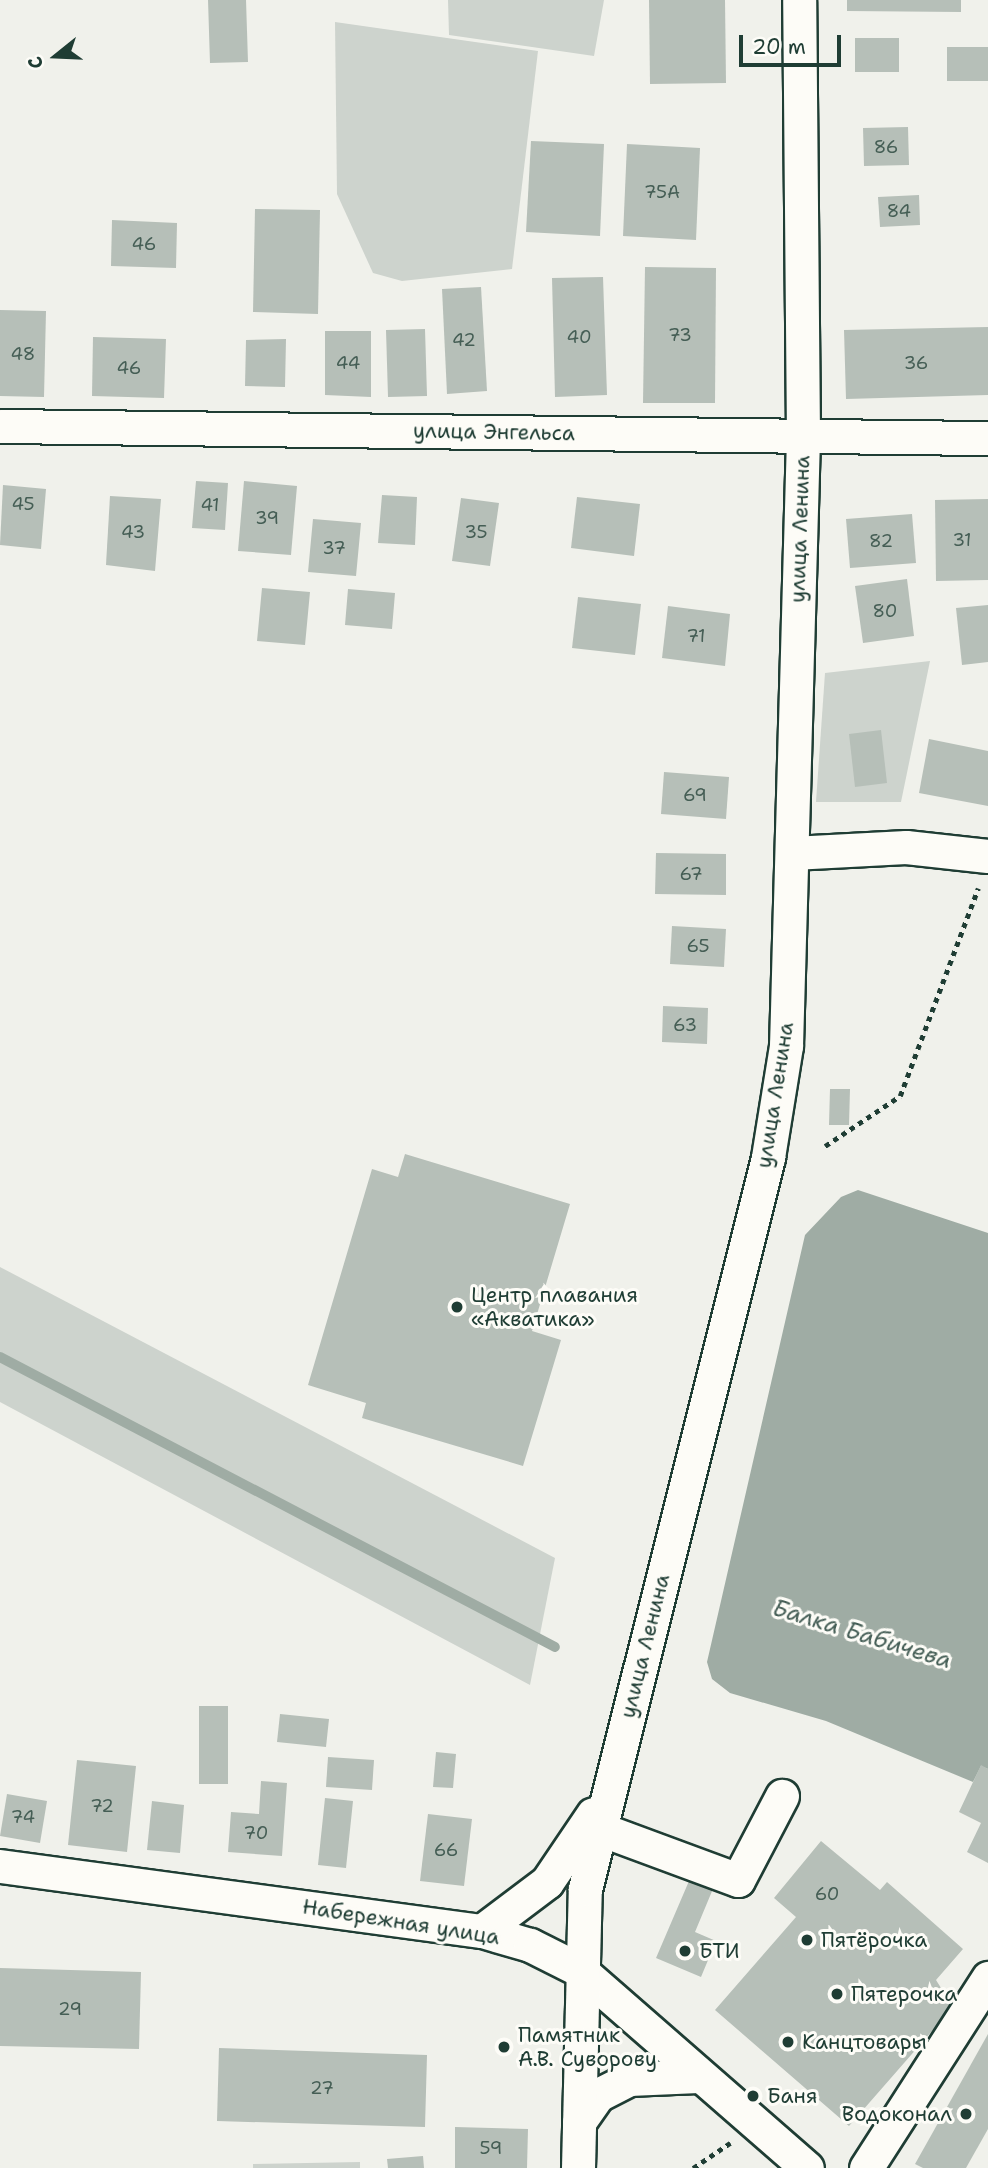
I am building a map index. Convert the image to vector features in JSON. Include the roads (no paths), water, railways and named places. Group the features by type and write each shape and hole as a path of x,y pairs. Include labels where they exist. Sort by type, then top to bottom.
{"street":[{"name":"улица Ленина","path":"578,2168 580,1970 585,1889 768,1157 786,1046 803,436 799,0"},
{"name":"улица Энгельса","path":"0,426 988,438"},
{"path":"792,853 906,847 986,865"},
{"path":"482,1931 547,1882 610,1784"},
{"path":"600,1829 738,1880 782,1796"},
{"name":"Набережная улица","path":"0,1866 482,1931 530,1945 580,1970 698,2077 807,2168"},
{"path":"866,2168 988,1978"},
{"path":"579,2122 598,2095 629,2079 698,2077"}],"water":[{"name":"Балка Бабичева","path":"858,1190 988,1233 988,1769 981,1766 973,1782 826,1721 730,1693 712,1679 707,1662 805,1235 841,1197"}],"waterway":[{"path":"0,1357 555,1647"}],"place":[{"name":"Центр плавания «Акватика»","path":"457,1307"},
{"name":"Пятёрочка","path":"807,1940"},
{"name":"БТИ","path":"685,1951"},
{"name":"Пятерочка","path":"837,1994"},
{"name":"Канцтовары","path":"788,2042"},
{"name":"Памятник А.В. Суворову","path":"504,2047"},
{"name":"Баня","path":"753,2096"},
{"name":"Водоконал","path":"966,2114"}]}
